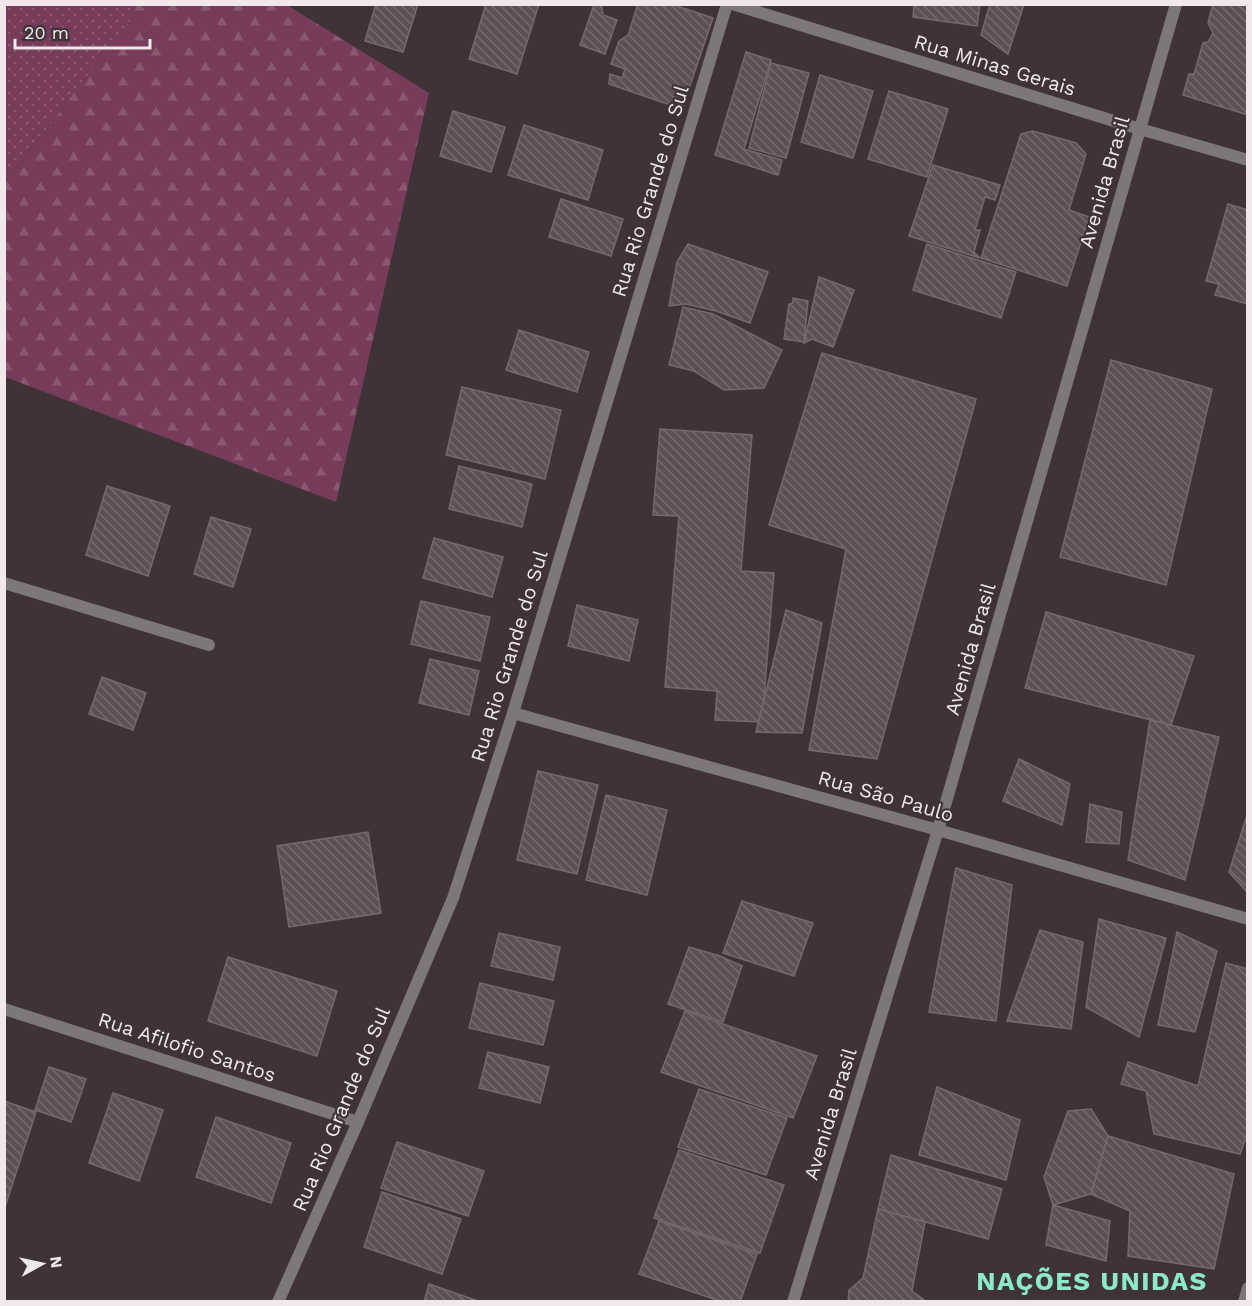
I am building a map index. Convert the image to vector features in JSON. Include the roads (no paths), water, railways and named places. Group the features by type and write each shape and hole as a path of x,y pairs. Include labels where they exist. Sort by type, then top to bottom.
{"street":[{"name":"Rua Rio Grande do Sul","path":"278,1302 358,1122 453,898 513,713 727,4"},
{"name":"Rua Minas Gerais","path":"732,4 1248,160"},
{"name":"Avenida Brasil","path":"793,1302 938,830 1176,4"},
{"path":"4,583 209,645"},
{"name":"Rua São Paulo","path":"513,713 938,830 1248,919"},
{"name":"Rua Afilofio Santos","path":"4,1009 358,1122"},
{"path":"1244,1302 1248,1288"}],"district":[{"name":"NAÇÕES UNIDAS","path":"1092,1281"}]}
